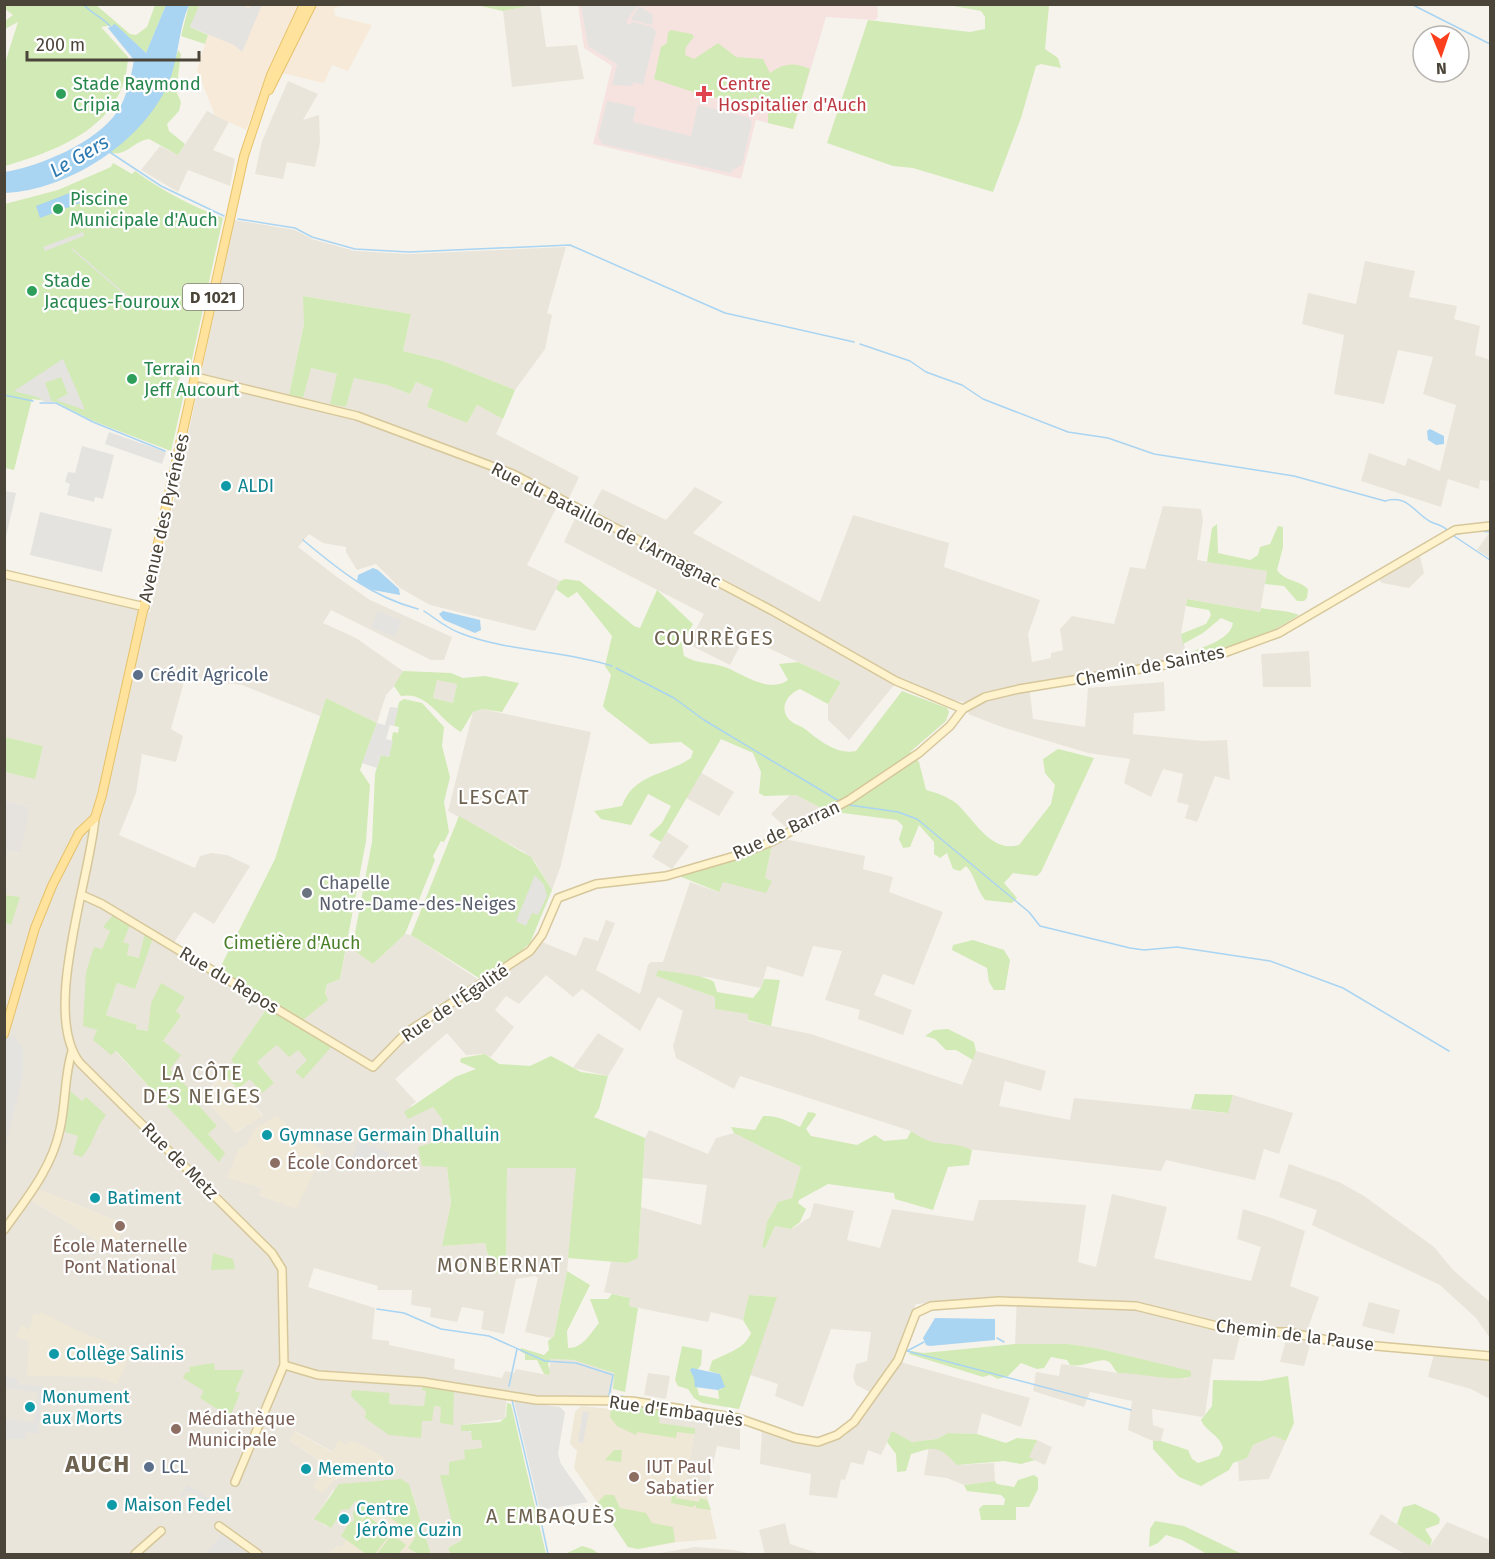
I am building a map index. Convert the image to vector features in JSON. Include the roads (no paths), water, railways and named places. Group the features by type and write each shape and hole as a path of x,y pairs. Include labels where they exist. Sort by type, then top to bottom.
{"main road":[{"name":"D 1021","path":"263,99 278,77 312,4"},
{"name":"D 1021","path":"263,99 301,7"},
{"name":"Avenue des Pyrénées","path":"95,818 244,156 263,99"},
{"name":"D 1021","path":"4,1034 35,928 52,886 79,833 95,818"}],"street":[{"name":"Rue du Bataillon de l'Armagnac","path":"196,377 357,416 504,470 771,610 902,684 963,709"},
{"name":"Chemin de Saintes","path":"963,709 970,703 999,693 1213,657 1261,641 1455,530 1491,526"},
{"path":"4,574 144,608"},
{"name":"Rue de Barran","path":"538,943 558,898 596,884 666,876 738,855 771,842 849,800 919,753 950,726 963,709"},
{"name":"Rue de Metz","path":"95,818 67,976 66,1031 72,1051 80,1063 278,1259 282,1269 284,1365"},
{"name":"Rue du Repos","path":"82,896 102,904 373,1067"},
{"name":"Rue de l'Égalité","path":"373,1067 406,1033 523,957 538,943"},
{"path":"4,1230 40,1180 54,1150 60,1128 72,1051"},
{"name":"Chemin de la Pause","path":"922,1309 1019,1300 1136,1306 1241,1332 1306,1333 1342,1343 1491,1356"},
{"name":"Rue d'Embaquès","path":"284,1365 322,1375 423,1382 536,1400 632,1401 738,1418 795,1438 818,1442 837,1435 854,1422 895,1365 913,1320 922,1309"},
{"path":"235,1482 284,1365"},
{"path":"219,1526 258,1554"},
{"path":"135,1554 161,1531"}],"water":[{"name":"Le Gers","path":"166,5 189,5 168,84 156,106 140,126 122,144 77,173 29,190 5,193 5,172 50,159 82,143 108,123 123,100 134,60 108,28 115,24 146,53"},
{"path":"75,191 80,203 40,218 36,206"},
{"path":"1430,429 1444,436 1444,444 1436,445 1428,440 1427,431"},
{"path":"373,568 399,589 400,595 373,590 357,581 358,575"},
{"path":"443,611 480,620 481,630 475,633 444,620 439,614"},
{"path":"935,1318 995,1319 995,1340 926,1345 923,1338"},
{"path":"692,1368 720,1374 725,1387 718,1390 695,1387 690,1370"}],"waterway":[{"path":"83,4 110,26"},
{"path":"1411,4 1490,44"},
{"name":"Le Gers","path":"108,151 161,186 224,216"},
{"path":"238,219 295,228 312,237 355,249 409,252 570,245 725,313 854,342"},
{"path":"860,344 910,361 926,372 962,385 983,399 1068,432 1108,438 1154,454 1294,476 1385,501 1400,500 1448,531"},
{"path":"4,395 33,401"},
{"path":"40,403 56,403 93,422 165,451"},
{"path":"1453,535 1472,531"},
{"path":"1480,531 1490,532"},
{"path":"1451,534 1490,560"},
{"path":"303,540 343,572 371,590 418,609"},
{"path":"424,611 451,629 478,639 612,666"},
{"path":"616,668 674,698 704,720 839,801"},
{"path":"849,805 898,812 917,819 1029,912 1040,926 1130,948 1144,950 1177,947 1270,961 1343,988 1449,1051"},
{"path":"377,1309 404,1313 441,1329 489,1336 545,1361 576,1363 613,1375 609,1396 616,1396"},
{"path":"997,1338 1004,1342"},
{"path":"924,1342 907,1351 1131,1410"},
{"path":"509,1386 517,1349"},
{"path":"621,1396 632,1398"},
{"path":"512,1400 537,1505"},
{"path":"657,1402 672,1404"},
{"path":"676,1404 735,1414"},
{"path":"538,1507 548,1554"}],"place":[{"name":"Stade Raymond Cripia","path":"61,94"},
{"name":"Centre Hospitalier d'Auch","path":"704,94"},
{"name":"Piscine Municipale d'Auch","path":"58,209"},
{"name":"Stade Jacques-Fouroux","path":"32,291"},
{"name":"Terrain Jeff Aucourt","path":"132,379"},
{"name":"ALDI","path":"226,486"},
{"name":"Crédit Agricole","path":"138,675"},
{"name":"Chapelle Notre-Dame-des-Neiges","path":"307,893"},
{"name":"Gymnase Germain Dhalluin","path":"267,1135"},
{"name":"École Condorcet","path":"275,1163"},
{"name":"Batiment","path":"95,1198"},
{"name":"École Maternelle Pont National","path":"120,1226"},
{"name":"Collège Salinis","path":"54,1354"},
{"name":"Monument aux Morts","path":"30,1407"},
{"name":"Médiathèque Municipale","path":"176,1429"},
{"name":"LCL","path":"149,1467"},
{"name":"Memento","path":"306,1469"},
{"name":"IUT Paul Sabatier","path":"634,1477"},
{"name":"Maison Fedel","path":"112,1505"},
{"name":"Centre Jérôme Cuzin","path":"344,1519"}],"district":[{"name":"COURRÈGES","path":"714,638"},
{"name":"LESCAT","path":"494,797"},
{"name":"LA CÔTE DES NEIGES","path":"202,1084"},
{"name":"MONBERNAT","path":"500,1265"},
{"name":"AUCH","path":"98,1464"},
{"name":"A EMBAQUÈS","path":"551,1516"}],"park label":[{"name":"Cimetière d'Auch","path":"292,943"}]}
